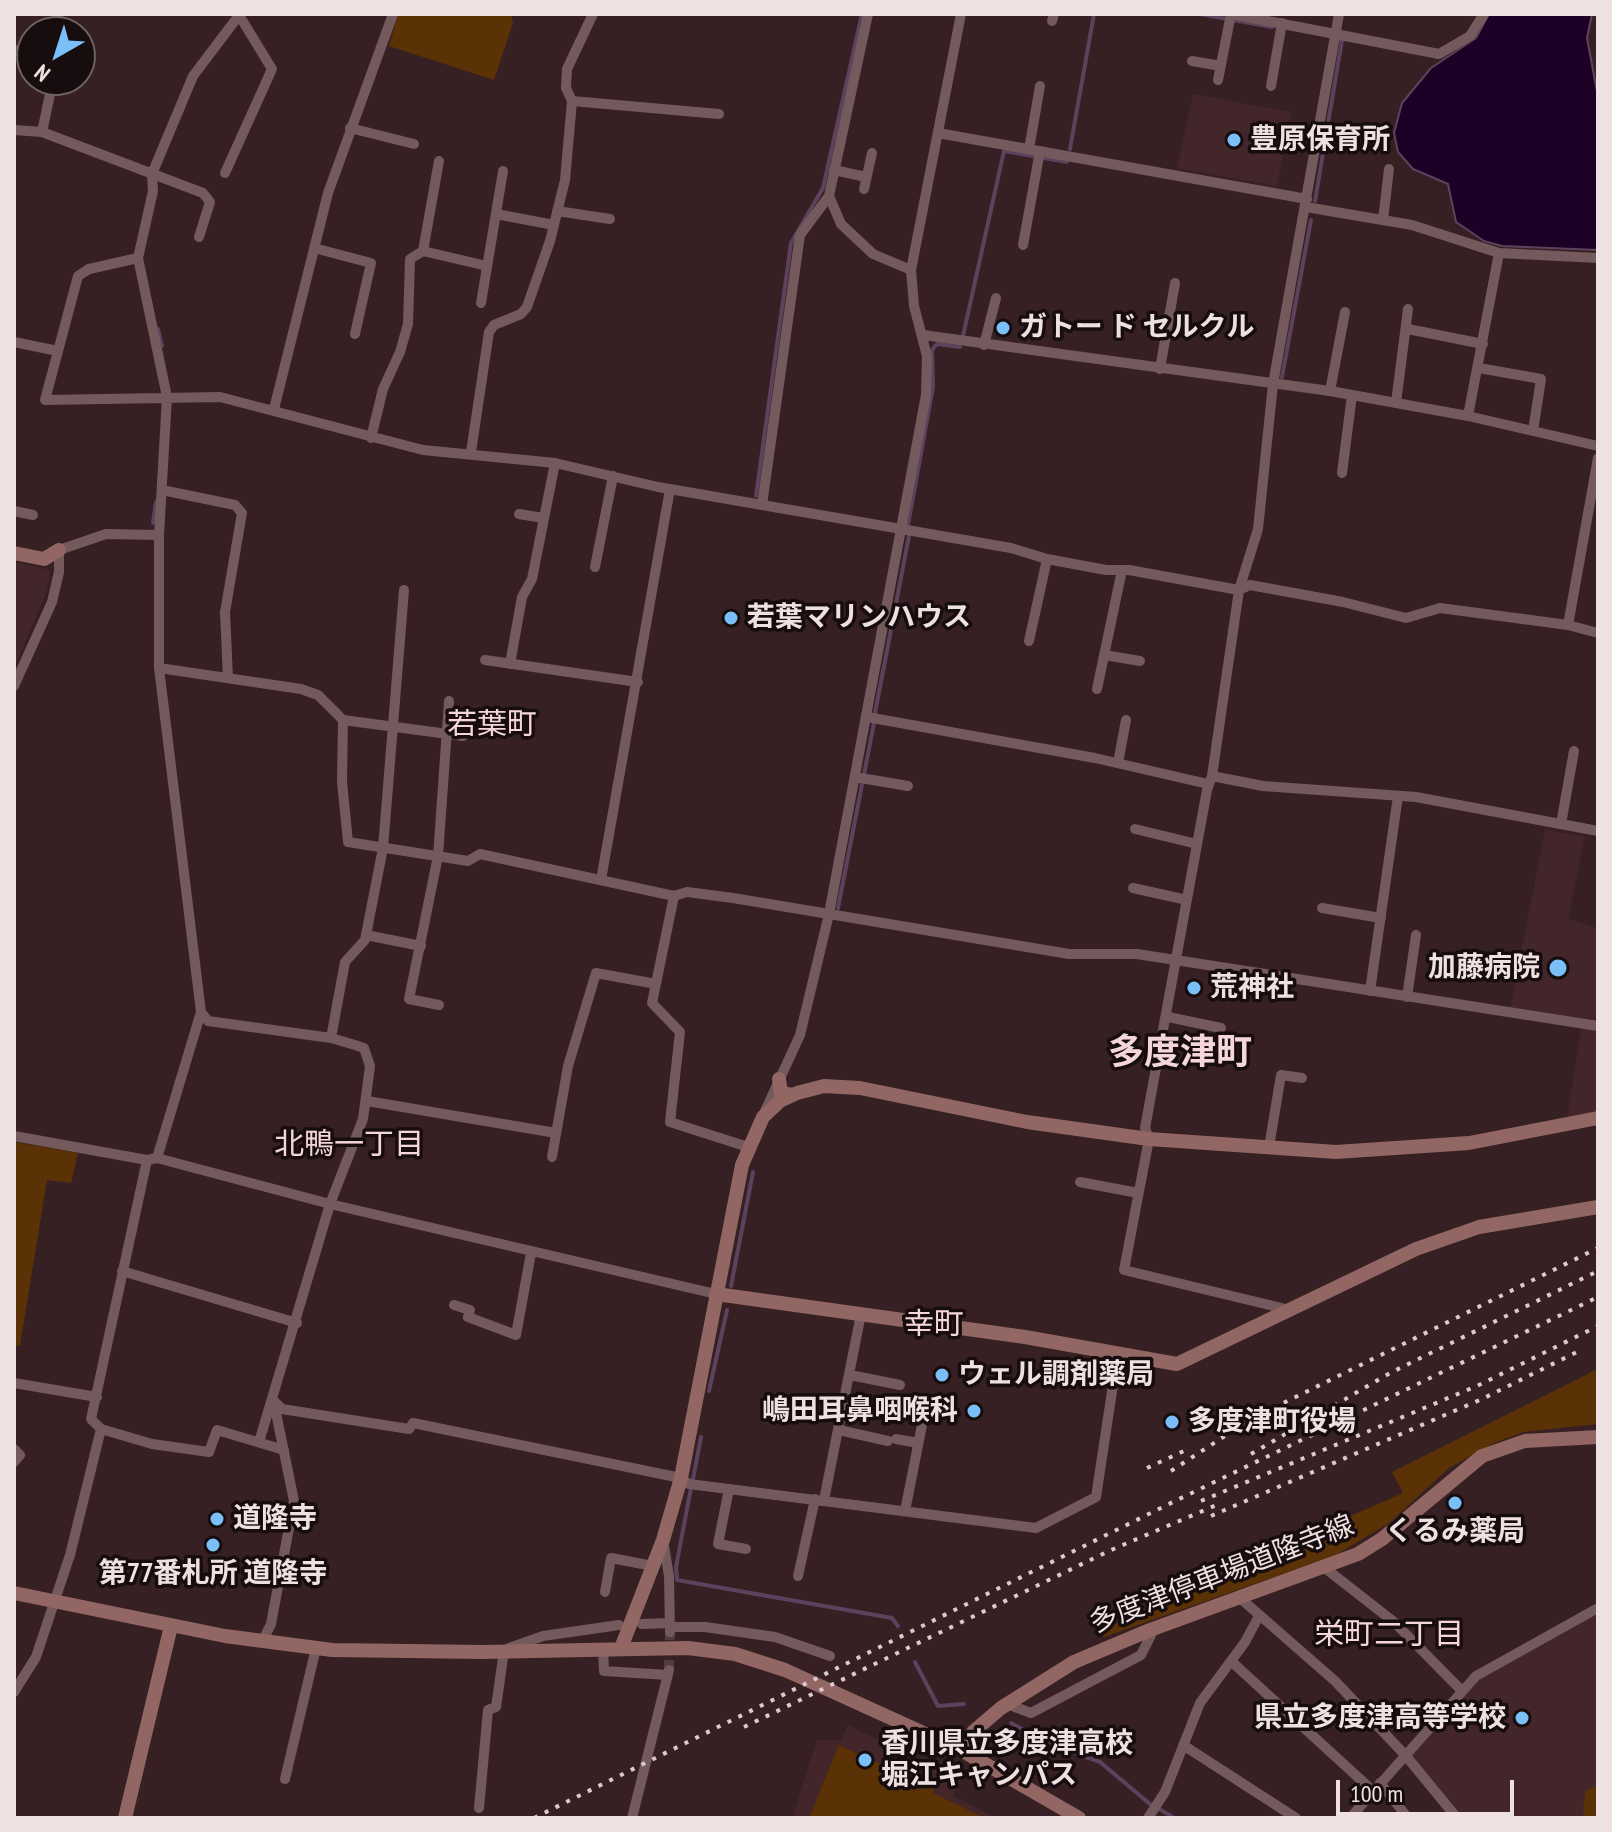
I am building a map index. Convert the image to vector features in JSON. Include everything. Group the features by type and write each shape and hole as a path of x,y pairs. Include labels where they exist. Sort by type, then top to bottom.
{"street":[{"path":"274,409 314,248 350,128 393,14"},
{"path":"471,452 489,332 494,325 521,314 527,307 554,225 565,180 572,101 566,88 567,69 593,14"},
{"path":"762,505 800,235 829,196 868,14"},
{"path":"621,1648 663,1540 681,1478 748,1147 800,1035 859,778 867,717 926,395 927,356 914,306 911,270 961,14"},
{"path":"1286,1309 1124,1270 1149,1139 1145,1128 1210,780 1239,590 1258,529 1273,384 1339,14"},
{"path":"1218,80 1230,17 1282,23 1439,54 1470,36 1484,14"},
{"path":"225,173 272,69 240,15 193,76 152,174 153,191 138,258 167,397 159,535 159,668 201,1012 152,1159 122,1271 91,1419 101,1429 152,1444 209,1452 217,1430 284,1450"},
{"path":"1271,86 1282,23"},
{"path":"1192,61 1221,66"},
{"path":"1023,245 1036,154 1040,86"},
{"path":"42,132 50,96"},
{"path":"572,101 719,114"},
{"path":"350,128 414,144"},
{"path":"14,130 42,132 208,196 208,211 199,237"},
{"path":"938,133 1412,225 1499,253 1598,258"},
{"path":"864,189 872,153"},
{"path":"423,251 439,161"},
{"path":"1383,220 1389,169"},
{"path":"834,170 866,177"},
{"path":"481,303 503,171"},
{"path":"829,196 841,224 873,254 911,270"},
{"path":"557,211 610,219"},
{"path":"496,214 554,225"},
{"path":"314,248 371,263 355,334"},
{"path":"371,438 383,389 400,352 408,324 410,259 423,251 487,266"},
{"path":"1468,416 1499,253"},
{"path":"138,258 89,269 78,276 45,400 220,397 274,409 313,424 423,450 471,452 555,463 670,489 1011,548 1047,559 1239,590 1250,585 1343,602 1406,618 1440,608 1568,625 1598,633"},
{"path":"1160,369 1175,283"},
{"path":"984,345 996,298"},
{"path":"1396,403 1408,329 1408,309"},
{"path":"1330,391 1345,312"},
{"path":"1408,329 1483,344"},
{"path":"923,335 1330,391 1468,416 1598,446"},
{"path":"14,342 58,351"},
{"path":"1479,368 1541,379 1533,431"},
{"path":"1342,473 1352,395"},
{"path":"1568,625 1598,458"},
{"path":"510,664 522,597 532,579 555,463"},
{"path":"595,567 613,476"},
{"path":"601,880 670,489"},
{"path":"162,490 235,505 242,513 225,612 228,678"},
{"path":"14,511 33,515"},
{"path":"519,514 543,518"},
{"path":"14,553 44,559 59,550 106,534 159,535"},
{"path":"14,686 52,602 59,572 59,550"},
{"path":"1029,641 1047,559"},
{"path":"1097,689 1122,570"},
{"path":"331,1038 345,962 366,935 383,848 404,590"},
{"path":"1104,655 1140,661"},
{"path":"485,660 638,682"},
{"path":"159,668 272,683 318,695 343,720 463,736"},
{"path":"439,1005 409,999 438,856 449,701"},
{"path":"867,717 1210,780 1398,796 1598,831"},
{"path":"343,720 342,782 348,842 468,861 480,854 674,896 687,892 1069,954 1100,951 1177,960 1598,1026"},
{"path":"1118,763 1126,720"},
{"path":"1561,824 1574,751"},
{"path":"859,778 908,786"},
{"path":"1370,991 1398,796"},
{"path":"1135,829 1197,844"},
{"path":"1133,888 1187,900"},
{"path":"674,896 652,1003 680,1032 670,1122 748,1147"},
{"path":"1322,908 1381,918"},
{"path":"366,935 421,946"},
{"path":"1407,997 1416,935"},
{"path":"552,1157 568,1066 596,973 656,984"},
{"path":"201,1012 208,1021 331,1038 364,1048 370,1066 367,1101 351,1155 330,1204 274,1401 259,1442"},
{"path":"1168,1017 1221,1028"},
{"path":"1269,1147 1281,1075 1302,1078"},
{"path":"779,1079 781,1093 792,1095"},
{"path":"763,1117 792,1095 824,1086 860,1088 1027,1122 1149,1139 1336,1152 1469,1143 1598,1118"},
{"path":"367,1101 556,1133"},
{"path":"14,1136 152,1159 531,1253 716,1294 1118,1352 1177,1364 1200,1356 1286,1309 1416,1249 1479,1227 1598,1207"},
{"path":"1080,1182 1138,1193"},
{"path":"454,1305 470,1310 468,1317 516,1335 531,1253"},
{"path":"122,1271 297,1323"},
{"path":"798,1576 839,1430 861,1314"},
{"path":"274,1401 282,1409 409,1429 413,1423 681,1478 689,1484 1036,1528 1096,1497 1118,1352"},
{"path":"850,1375 900,1385"},
{"path":"14,1383 97,1397"},
{"path":"262,1642 271,1624 294,1501 274,1401"},
{"path":"905,1511 926,1405"},
{"path":"14,1692 36,1657 70,1555 101,1429"},
{"path":"839,1430 918,1443"},
{"name":"多度津停車場道隆寺線","path":"961,1750 974,1731 1007,1704 1074,1662 1154,1628 1358,1554 1382,1539 1482,1456 1525,1441 1598,1437"},
{"path":"14,1449 20,1455 14,1462"},
{"path":"729,1489 718,1544 746,1549"},
{"path":"663,1540 669,1576 670,1627"},
{"path":"605,1592 611,1558 653,1566"},
{"path":"1325,1568 1394,1622 1462,1691"},
{"path":"595,1579 607,1580"},
{"path":"14,1593 171,1626 316,1648 502,1651 688,1648 735,1654 785,1670 961,1750 1079,1818"},
{"path":"1240,1598 1335,1681 1406,1756 1457,1818"},
{"path":"1350,1818 1476,1676 1598,1608"},
{"path":"1148,1818 1165,1792 1200,1703 1232,1662 1259,1616"},
{"path":"642,1624 705,1627 775,1637 830,1656"},
{"path":"502,1651 543,1636 619,1625"},
{"path":"125,1818 171,1626"},
{"path":"1007,1704 1031,1713 1141,1655 1154,1628"},
{"path":"285,1779 316,1648"},
{"path":"603,1648 604,1671 669,1672 632,1818"},
{"path":"479,1808 488,1710 496,1707 502,1651"},
{"path":"1232,1662 1377,1787 1408,1818"},
{"path":"1183,1745 1296,1818"}],"shaded area":[{"path":"398,14 511,14 513,23 494,80 389,46"},
{"path":"1489,14 1592,14 1587,38 1598,97 1598,250 1502,246 1484,241 1456,222 1448,184 1413,169 1398,152 1394,133 1402,103 1431,68 1476,38"},
{"name":"豊原保育所","path":"1193,94 1291,112 1277,186 1177,168"},
{"path":"14,562 47,569 50,573 45,596 14,668"},
{"name":"加藤病院","path":"1545,830 1585,836 1568,919 1598,928 1598,1007 1593,1029 1598,1030 1598,1113 1567,1117 1583,1019 1510,1009"},
{"path":"14,1142 78,1153 71,1183 47,1180 20,1346 14,1345"},
{"path":"1598,1369 1598,1424 1524,1432 1496,1442 1449,1468 1389,1523 1336,1555 1104,1637 1100,1631 1189,1587 1403,1493 1392,1472"},
{"name":"県立多度津高等学校","path":"1598,1614 1598,1818 1464,1818 1411,1756 1480,1679"},
{"name":"香川県立多度津高校 堀江キャンパス","path":"848,1725 961,1781 953,1796 996,1818 792,1818 817,1740 841,1740"},
{"path":"839,1745 935,1789 933,1793 985,1818 809,1818"},
{"path":"1598,1784 1598,1818 1587,1818 1583,1812 1585,1792"}],"waterway":[{"path":"756,496 791,243 823,188 862,14"},
{"path":"1070,149 1094,14"},
{"path":"1200,14 1272,27"},
{"path":"1315,201 1342,40"},
{"path":"963,336 1004,151 1067,162"},
{"path":"1282,377 1311,220"},
{"path":"158,329 162,346"},
{"path":"908,525 933,387 932,350 937,344 960,347"},
{"path":"153,523 156,502"},
{"path":"875,713 909,536"},
{"path":"838,908 874,723"},
{"path":"731,1286 753,1172"},
{"path":"709,1391 727,1310"},
{"path":"693,1479 701,1437"},
{"path":"691,1488 676,1567 677,1580 892,1618 898,1626"},
{"path":"915,1662 938,1706 964,1704"},
{"path":"1011,1723 1048,1743 1100,1762 1150,1804"},
{"path":"1158,1808 1174,1818"}],"tunnel":[{"path":"669,1670 670,1632"}],"railway":[{"path":"1171,1471 1251,1419 1598,1248"},
{"path":"1251,1454 1390,1373 1598,1271"},
{"path":"534,1818 1173,1502 1598,1297"},
{"path":"1201,1501 1477,1386 1598,1326"},
{"path":"1211,1516 1482,1399 1583,1349"},
{"path":"1147,1468 1186,1450"},
{"path":"744,1727 1111,1550 1219,1504"}],"place":[{"name":"豊原保育所","path":"1234,140"},
{"name":"ガトー ド セルクル","path":"1003,328"},
{"name":"若葉マリンハウス","path":"731,618"},
{"name":"加藤病院","path":"1558,968"},
{"name":"荒神社","path":"1194,988"},
{"name":"ウェル調剤薬局","path":"942,1375"},
{"name":"嶋田耳鼻咽喉科","path":"974,1411"},
{"name":"多度津町役場","path":"1172,1422"},
{"name":"くるみ薬局","path":"1455,1503"},
{"name":"道隆寺","path":"217,1519"},
{"name":"第77番札所 道隆寺","path":"213,1545"},
{"name":"県立多度津高等学校","path":"1522,1718"},
{"name":"香川県立多度津高校 堀江キャンパス","path":"865,1760"}],"district":[{"name":"若葉町","path":"492,725"},
{"name":"多度津町","path":"1180,1054"},
{"name":"北鴨一丁目","path":"349,1145"},
{"name":"幸町","path":"934,1325"},
{"name":"栄町二丁目","path":"1389,1635"}]}
